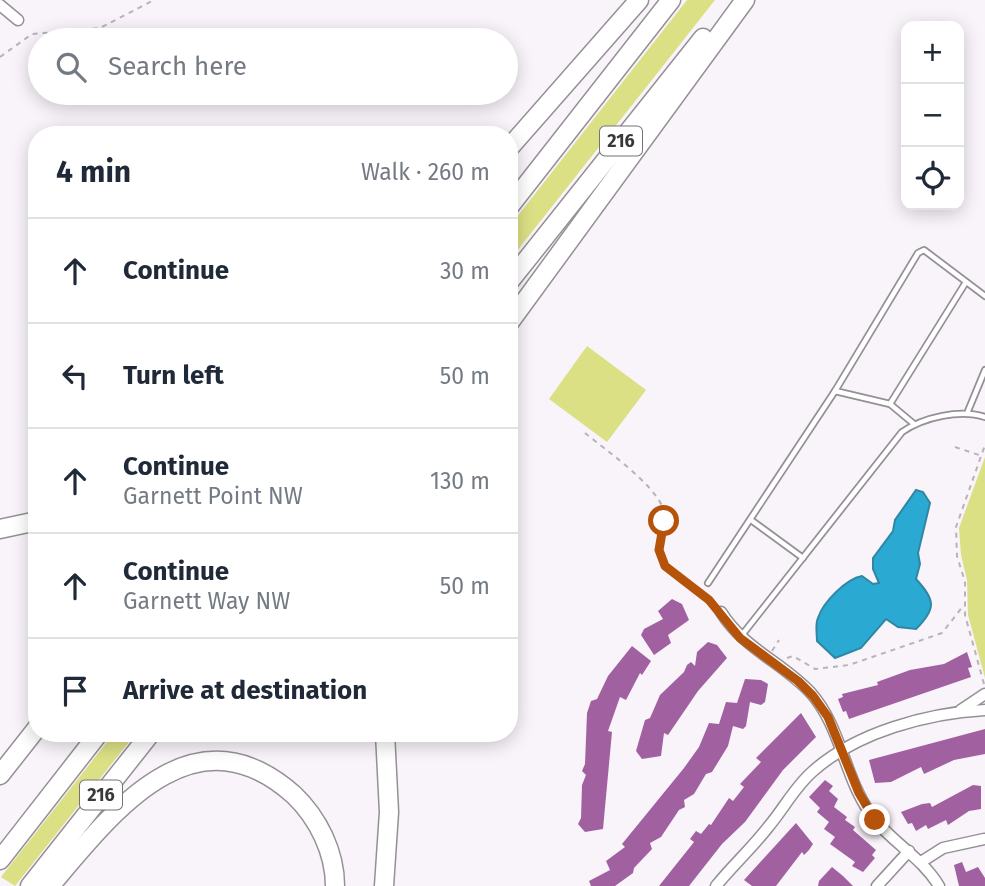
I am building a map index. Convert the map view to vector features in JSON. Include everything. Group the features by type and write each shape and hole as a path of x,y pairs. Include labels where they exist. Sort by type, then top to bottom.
{"highway":[{"path":"518,138 639,0"},
{"name":"216","path":"518,196 671,0"},
{"name":"216","path":"518,271 733,0"},
{"path":"518,311 745,0"},
{"path":"0,529 28,523"},
{"path":"0,775 28,739"},
{"name":"216","path":"0,860 92,742"},
{"name":"216","path":"30,886 59,862 145,742"},
{"path":"382,886 388,853 385,742"},
{"path":"50,886 59,862 155,778 186,765 218,762 241,766 266,776 300,801 326,842 335,886"}],"street":[{"path":"0,5 18,20"},
{"path":"721,612 740,638 779,667 818,702 868,811 921,862 939,886"},
{"path":"961,710 985,694"},
{"path":"716,886 765,832 803,781 841,751 884,732 961,710 985,710"},
{"path":"921,862 943,848 984,839"},
{"path":"877,886 909,851"}],"lane":[{"path":"708,583 835,391 918,253 924,250 985,296"},
{"path":"890,404 966,282"},
{"path":"968,411 985,370"},
{"path":"835,391 890,404 914,424"},
{"path":"740,638 902,432 914,424 968,411 985,417"},
{"path":"751,520 803,558"}],"path":[{"path":"100,28 154,0"},
{"path":"0,57 28,37"},
{"path":"586,433 643,483 663,508 664,521 659,550 665,566 721,612"},
{"path":"985,445 979,455 974,481 962,505 956,527 957,556 965,582 964,605 978,671 985,685"},
{"path":"956,447 979,455"},
{"path":"779,667 790,657 809,667 826,668 892,651 947,629 964,605"}],"green space":[{"path":"687,0 715,0 518,250 518,216"},
{"path":"587,346 646,390 607,442 549,399"},
{"path":"985,457 985,678 968,615 967,580 961,555 959,528"},
{"path":"107,742 129,742 15,886 1,877"}],"water":[{"path":"916,490 923,492 930,503 918,553 920,564 916,579 930,599 928,615 916,629 898,627 886,619 861,648 835,658 817,641 817,623 821,612 836,592 856,578 862,576 873,584 879,583 873,569 873,558 893,531 895,520"}],"building":[{"path":"672,599 682,604 689,620 668,635 671,643 654,655 641,635 644,629 663,619 658,611"},
{"path":"708,642 717,645 727,658 698,691 668,735 664,733 661,756 642,759 636,751 645,720 650,718 660,695 684,672 687,665 691,662 695,666 697,652"},
{"path":"632,646 651,661 642,675 640,673 626,700 620,697 608,731 612,732 603,829 585,832 578,824 581,818 582,785 586,775 582,771 585,764 587,713 591,701 597,699 608,676"},
{"path":"967,652 972,667 968,668 971,677 849,719 846,711 843,712 838,699 843,697 842,694 878,685 877,682 910,670 944,664"},
{"path":"745,679 761,680 768,684 765,702 761,705 750,702 746,726 743,729 733,726 728,746 712,772 706,774 694,794 684,800 685,807 679,810 661,837 650,843 652,849 634,868 633,873 615,886 591,886 589,881 610,870 606,861 625,847 622,844 684,768 699,747 709,723 719,724 726,702 737,703"},
{"path":"801,713 816,737 783,770 745,822 722,844 689,886 659,886 694,842 690,839 696,831 701,834 711,825 729,798 733,801 744,787 740,784 761,762 756,758"},
{"path":"985,729 985,754 954,760 924,774 921,767 891,782 875,783 869,760"},
{"path":"825,780 833,786 829,791 838,799 834,807 847,817 845,820 855,827 853,830 876,850 872,855 875,858 863,872 852,866 855,862 830,844 835,837 824,829 829,822 817,812 820,808 809,797"},
{"path":"973,785 981,786 981,809 969,811 948,825 946,820 928,829 926,825 916,831 901,812 922,804 930,803 932,807"},
{"path":"796,823 813,844 809,850 804,855 802,852 776,886 752,886 744,880"},
{"path":"962,862 966,872 978,867 985,878 985,886 959,886 954,865"},
{"path":"832,867 853,886 818,886 819,881"}],"route":[{"path":"664,521 659,550 665,566 674,576 709,600 740,638 798,681 813,696 828,717 859,793 875,820"}]}
